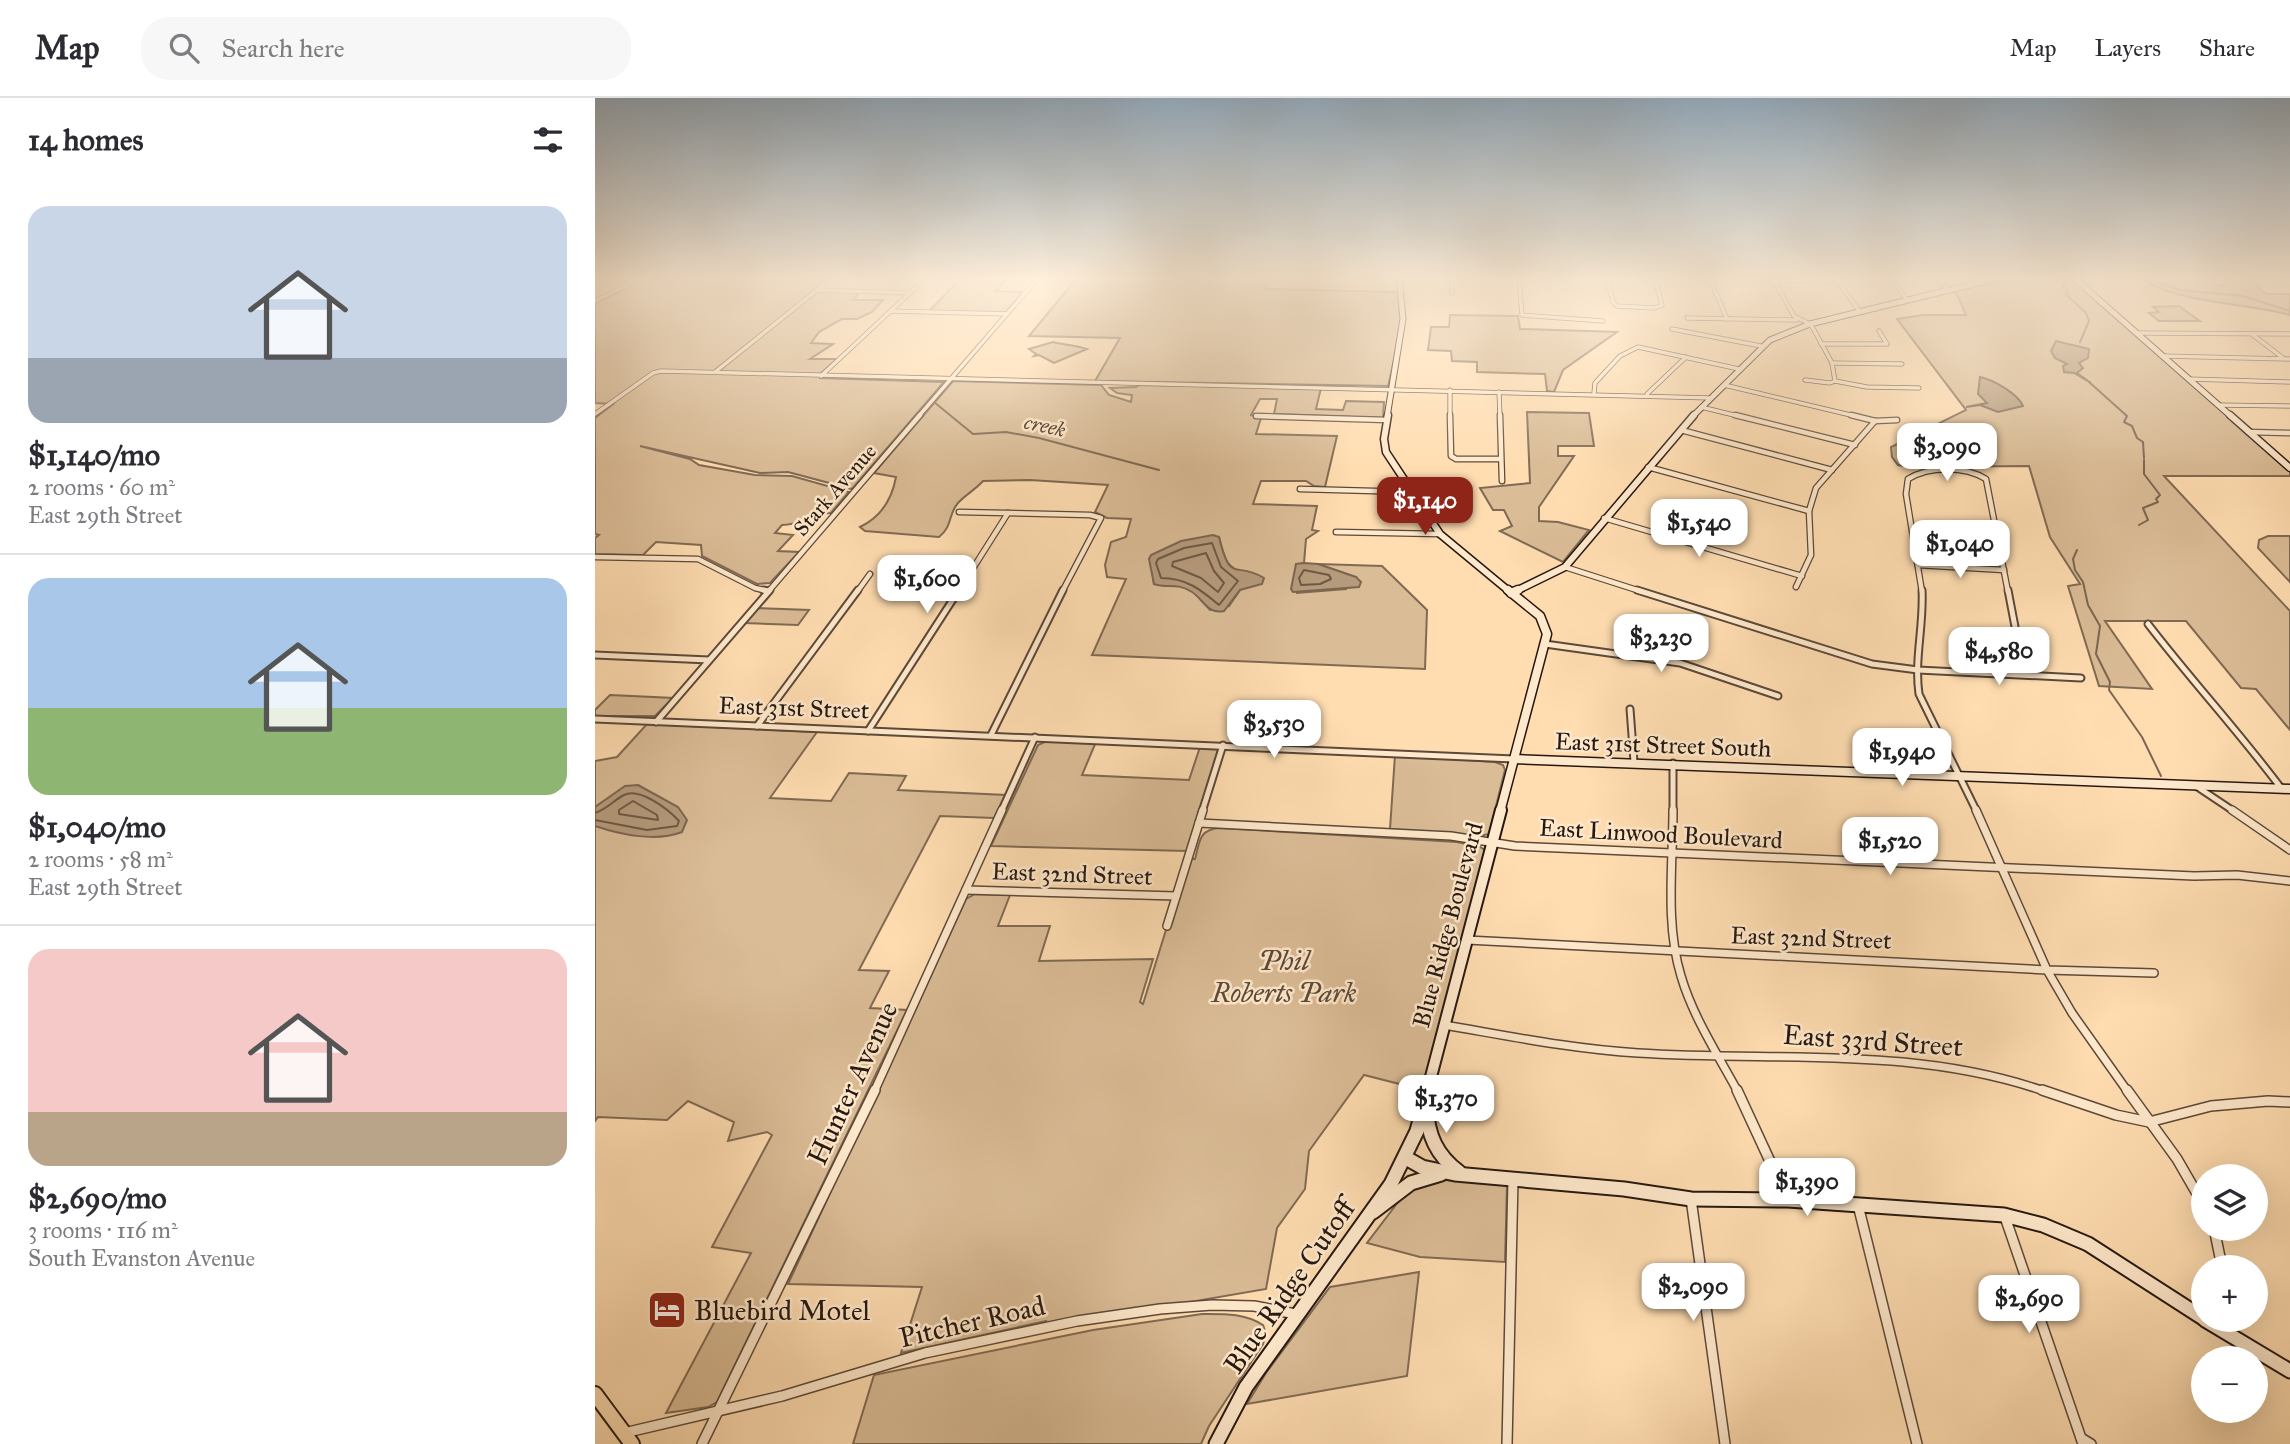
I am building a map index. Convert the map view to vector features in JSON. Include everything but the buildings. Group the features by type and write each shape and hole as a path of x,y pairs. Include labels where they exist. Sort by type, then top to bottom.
{"main road":[{"path":"595,1394 627,1439"}],"street":[{"path":"715,372 754,341"},
{"path":"821,376 859,341"},
{"name":"Stark Avenue","path":"656,722 984,341"},
{"path":"1399,341 1384,439 1386,452 1440,534 1543,621 1547,634 1545,644 1680,663 1778,696"},
{"path":"1734,341 1761,346"},
{"path":"1511,593 1565,567 1701,407 1761,346 1770,341"},
{"path":"1819,341 1832,363 1835,381"},
{"path":"1821,344 1887,344 1885,341"},
{"path":"2145,341 2290,468"},
{"path":"2261,341 2288,360"},
{"path":"1594,393 1595,383 1620,356 1638,347 1739,369"},
{"path":"2162,356 2288,360"},
{"path":"1647,394 1686,357"},
{"path":"1832,363 1902,364"},
{"path":"595,414 653,373 715,372 1647,394 1711,398"},
{"path":"2189,379 2290,382"},
{"path":"1805,380 1830,383 1835,381 1867,387 1919,388"},
{"path":"1724,385 1875,421 1897,420"},
{"path":"1450,390 1453,458 1500,459"},
{"path":"1499,392 1502,481"},
{"path":"2217,404 2290,406"},
{"path":"1701,407 1854,444"},
{"path":"1257,416 1387,420"},
{"path":"1796,587 1811,555 1809,511 1816,488 1875,421"},
{"path":"1681,430 1832,470"},
{"path":"2248,432 2290,433"},
{"path":"1648,467 1809,511"},
{"path":"2024,674 1986,479 1981,474 1932,470 1912,475 1908,479 1906,494 1918,565 1923,617 1918,670 1919,694 1959,775 2047,970 2079,1024 2177,1159 2191,1183"},
{"path":"1300,489 1411,492"},
{"path":"959,512 1090,515 1101,518 991,735"},
{"path":"868,731 1008,513"},
{"path":"1604,518 1802,576"},
{"path":"1336,533 1440,534"},
{"path":"595,557 698,559 755,588 768,591"},
{"path":"1918,565 2004,570"},
{"path":"1565,567 1872,664 1918,670 2081,678"},
{"path":"757,726 870,574"},
{"path":"1497,581 1533,583"},
{"path":"2148,624 2203,695 2286,789"},
{"name":"Blue Ridge Boulevard","path":"1406,1158 1425,1098 1545,644"},
{"path":"595,655 709,660"},
{"path":"1630,709 1634,762"},
{"name":"East 31st Street","path":"595,719 1035,737"},
{"name":"East 31st Street South","path":"1035,737 1514,760 1673,763 2286,789"},
{"name":"Hunter Avenue","path":"702,1444 872,1096 1035,737"},
{"path":"1167,926 1223,745"},
{"path":"1673,763 1672,939 1675,952 1689,999 1753,1119 1787,1200"},
{"path":"2195,785 2290,849"},
{"name":"East Linwood Boulevard","path":"1199,823 1451,836 1493,844 2194,876 2237,875 2290,881"},
{"name":"East 32nd Street","path":"966,890 1176,896"},
{"name":"East 32nd Street","path":"1467,940 2047,970 2154,973"},
{"name":"East 33rd Street","path":"1444,1025 1568,1047 1640,1052 1863,1056 1975,1070 2008,1078 2116,1115 2149,1122 2211,1106 2259,1101 2290,1102"},
{"path":"1425,1098 1432,1145 1439,1157 1459,1174"},
{"path":"1406,1158 1422,1167 1459,1174 1624,1189 1691,1199 1787,1200 2004,1215 2043,1225 2088,1244 2191,1309"},
{"name":"Blue Ridge Cutoff","path":"1216,1444 1246,1387 1369,1215 1406,1158"},
{"path":"1369,1215 1388,1204 1408,1182 1420,1177 1459,1174"},
{"path":"1507,1444 1513,1180"},
{"path":"1691,1199 1725,1444"},
{"path":"1858,1205 1917,1444"},
{"path":"2004,1215 2082,1441 2091,1444"},
{"name":"Pitcher Road","path":"627,1439 719,1410 782,1396 925,1353 1077,1321 1160,1309 1212,1305 1254,1306 1297,1314"},
{"path":"2228,1332 2290,1371"}],"green space":[{"path":"595,341 813,341 811,343 833,344 810,359 837,359 820,374 820,378 944,382 852,489 788,472 760,473 640,446 690,459 699,465 755,475 792,476 849,492 831,513 782,525 775,533 793,535 778,551 799,552 770,583 757,584 702,556 701,545 656,542 643,555 595,554 595,538 599,535 595,534 595,418 613,404 595,403"},
{"path":"1118,341 1398,341 1388,386 1095,381"},
{"path":"1429,341 1604,341 1563,370 1554,392 1547,391 1545,374 1477,372 1477,362 1452,361 1451,351 1428,350"},
{"path":"1914,341 2144,341 2290,471 2290,476 2164,476 2290,611 2290,730 2256,689 2241,688 2186,621 2105,621 2152,689 2099,686 2068,586 2080,584 2050,537 2029,466 1910,467 1898,465 1892,457 1891,447 1966,410"},
{"path":"1053,342 1087,349 1054,363 1039,355 1034,356 1036,354 1029,349"},
{"path":"953,381 1101,385 1109,395 1131,402 1132,395 1117,393 1110,388 1139,385 1321,388 1316,409 1343,410 1346,401 1384,402 1383,418 1274,414 1277,399 1260,399 1251,415 1261,418 1256,434 1337,436 1325,487 1314,486 1306,481 1261,481 1253,504 1317,506 1312,530 1318,531 1306,539 1304,563 1296,565 1297,593 1346,589 1356,577 1318,564 1382,566 1427,610 1425,669 1092,655 1126,579 1107,577 1105,565 1111,542 1126,537 1131,519 1107,518 1095,512 1108,485 1030,480 983,481 958,503 946,529 939,537 865,531 860,527 880,513 894,485 896,477 874,473","holes":["1219,537 1229,564 1245,573 1240,590 1229,606 1210,610 1194,592 1176,584 1154,584 1153,579"]},
{"path":"1527,412 1589,413 1594,446 1558,446 1558,456 1574,456 1539,507 1539,521 1558,522 1589,530 1563,562 1500,531 1512,526 1504,510 1493,510 1480,488 1530,483"},
{"path":"2268,536 2290,536 2290,582 2258,548 2259,540"},
{"path":"758,608 809,610 798,625 745,623"},
{"path":"610,695 673,698 655,716 595,716 595,710"},
{"path":"647,724 817,732 770,798 831,801 849,773 906,776 898,790 1006,795 994,818 940,816 859,970 889,971 870,1008 907,1010 717,1402 708,1407 666,1413 751,1253 712,1247 772,1135 767,1132 728,1141 734,1122 688,1101 667,1120 598,1117 595,1121 595,761 617,757"},
{"path":"1049,740 1096,742 1082,775 1189,780 1200,747 1216,748 1218,750 1187,851 991,846 1038,745"},
{"path":"1395,755 1495,762 1503,765 1505,770 1489,834 1476,837 1390,829"},
{"name":"Phil Roberts Park","path":"1219,828 1457,842 1485,850 1481,864 1487,865 1427,1091 1364,1075 1309,1151 1305,1189 1277,1228 1266,1289 1045,1327 1046,1321 901,1353 922,1287 788,1284 966,899 975,894 1010,895 998,926 1050,926 1039,961 1153,959 1140,1002 1143,1004 1188,859 1195,859 1203,834"},
{"path":"1433,1179 1507,1185 1505,1262 1420,1257 1367,1243 1408,1189"},
{"path":"1419,1272 1407,1376 1247,1404 1266,1373 1330,1287"},
{"path":"1202,1314 1249,1318 1263,1325 1266,1334 1263,1344 1209,1426 1201,1444 853,1444 874,1375 1093,1330"}],"water":[{"path":"2056,341 2089,349 2088,358 2079,363 2083,368 2077,373 2091,383 2074,373 2064,372 2063,366 2067,364 2055,358 2051,351"},
{"path":"1980,377 2005,388 2023,406 1998,412 1980,405 1966,407 1987,403 1978,394"},
{"path":"1213,535 1219,537 1231,567 1264,578 1262,584 1240,590 1224,611 1218,612 1210,609 1187,589 1154,584 1149,559 1151,555 1181,541"},
{"path":"1296,564 1318,564 1356,577 1361,582 1359,587 1293,592 1291,589"},
{"path":"638,785 678,807 687,820 682,832 650,837 595,826 595,807 625,786"}],"waterway":[{"path":"2089,382 2127,416 2124,422 2132,426 2137,438 2143,442 2144,458"},
{"name":"creek","path":"934,402 973,434 1006,432 1039,438 1159,470"},
{"path":"2139,525 2148,520 2143,508 2158,502 2156,499 2160,495 2144,474 2144,460"},
{"path":"2077,550 2073,559 2075,570 2083,582 2088,605 2100,626 2096,654 2110,682 2109,690 2142,737 2161,776"}],"place":[{"name":"Bluebird Motel","path":"667,1310"}]}
